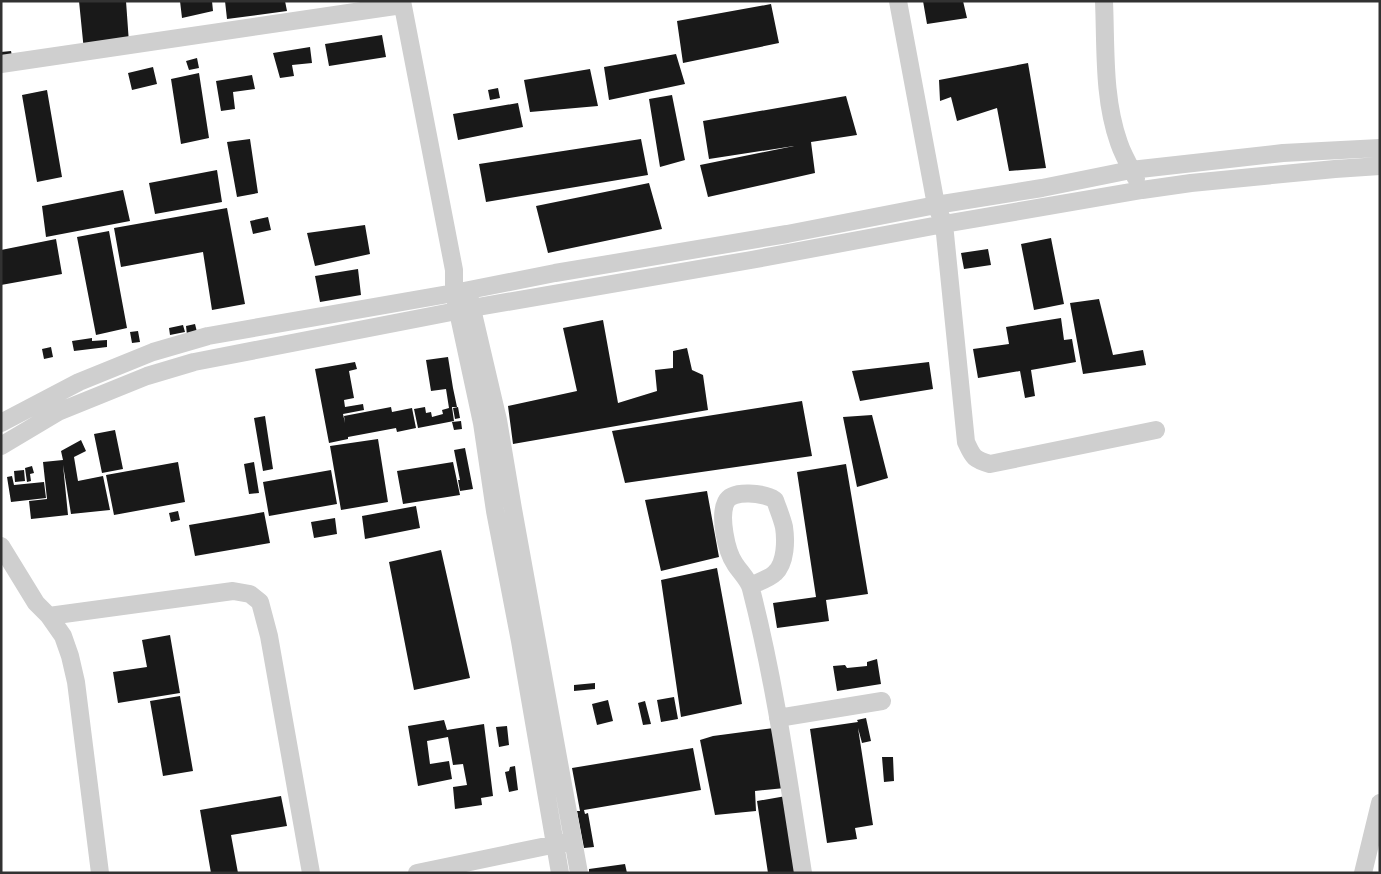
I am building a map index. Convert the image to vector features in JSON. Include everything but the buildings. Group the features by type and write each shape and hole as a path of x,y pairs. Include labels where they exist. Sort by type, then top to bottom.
{"street":[{"path":"898,1 936,205 944,224 966,442 972,455 977,460 990,464 1156,430"},
{"path":"1104,1 1107,84 1110,110 1119,143 1142,190"},
{"path":"1,64 402,3 454,270 513,509 554,845 560,873"},
{"path":"1,446 58,412 147,376 194,362 463,301 556,273 787,234 1131,170 1283,153 1380,148"},
{"path":"1,423 79,382 153,352 208,336 751,260 1142,190 1200,182 1380,166"},
{"path":"490,421 495,511 528,639 574,840 579,873"},
{"path":"750,586 776,572 785,546 784,527 775,500 765,495 754,493 734,495 725,502 724,536 734,563 750,586 765,648 803,873"},
{"path":"495,511 513,509"},
{"path":"1,546 36,602 63,636 70,656 76,682 100,873"},
{"path":"49,616 233,591 250,594 260,602 269,636 311,873"},
{"path":"778,718 882,701"},
{"path":"1363,873 1380,803"},
{"path":"417,873 574,840"}]}
